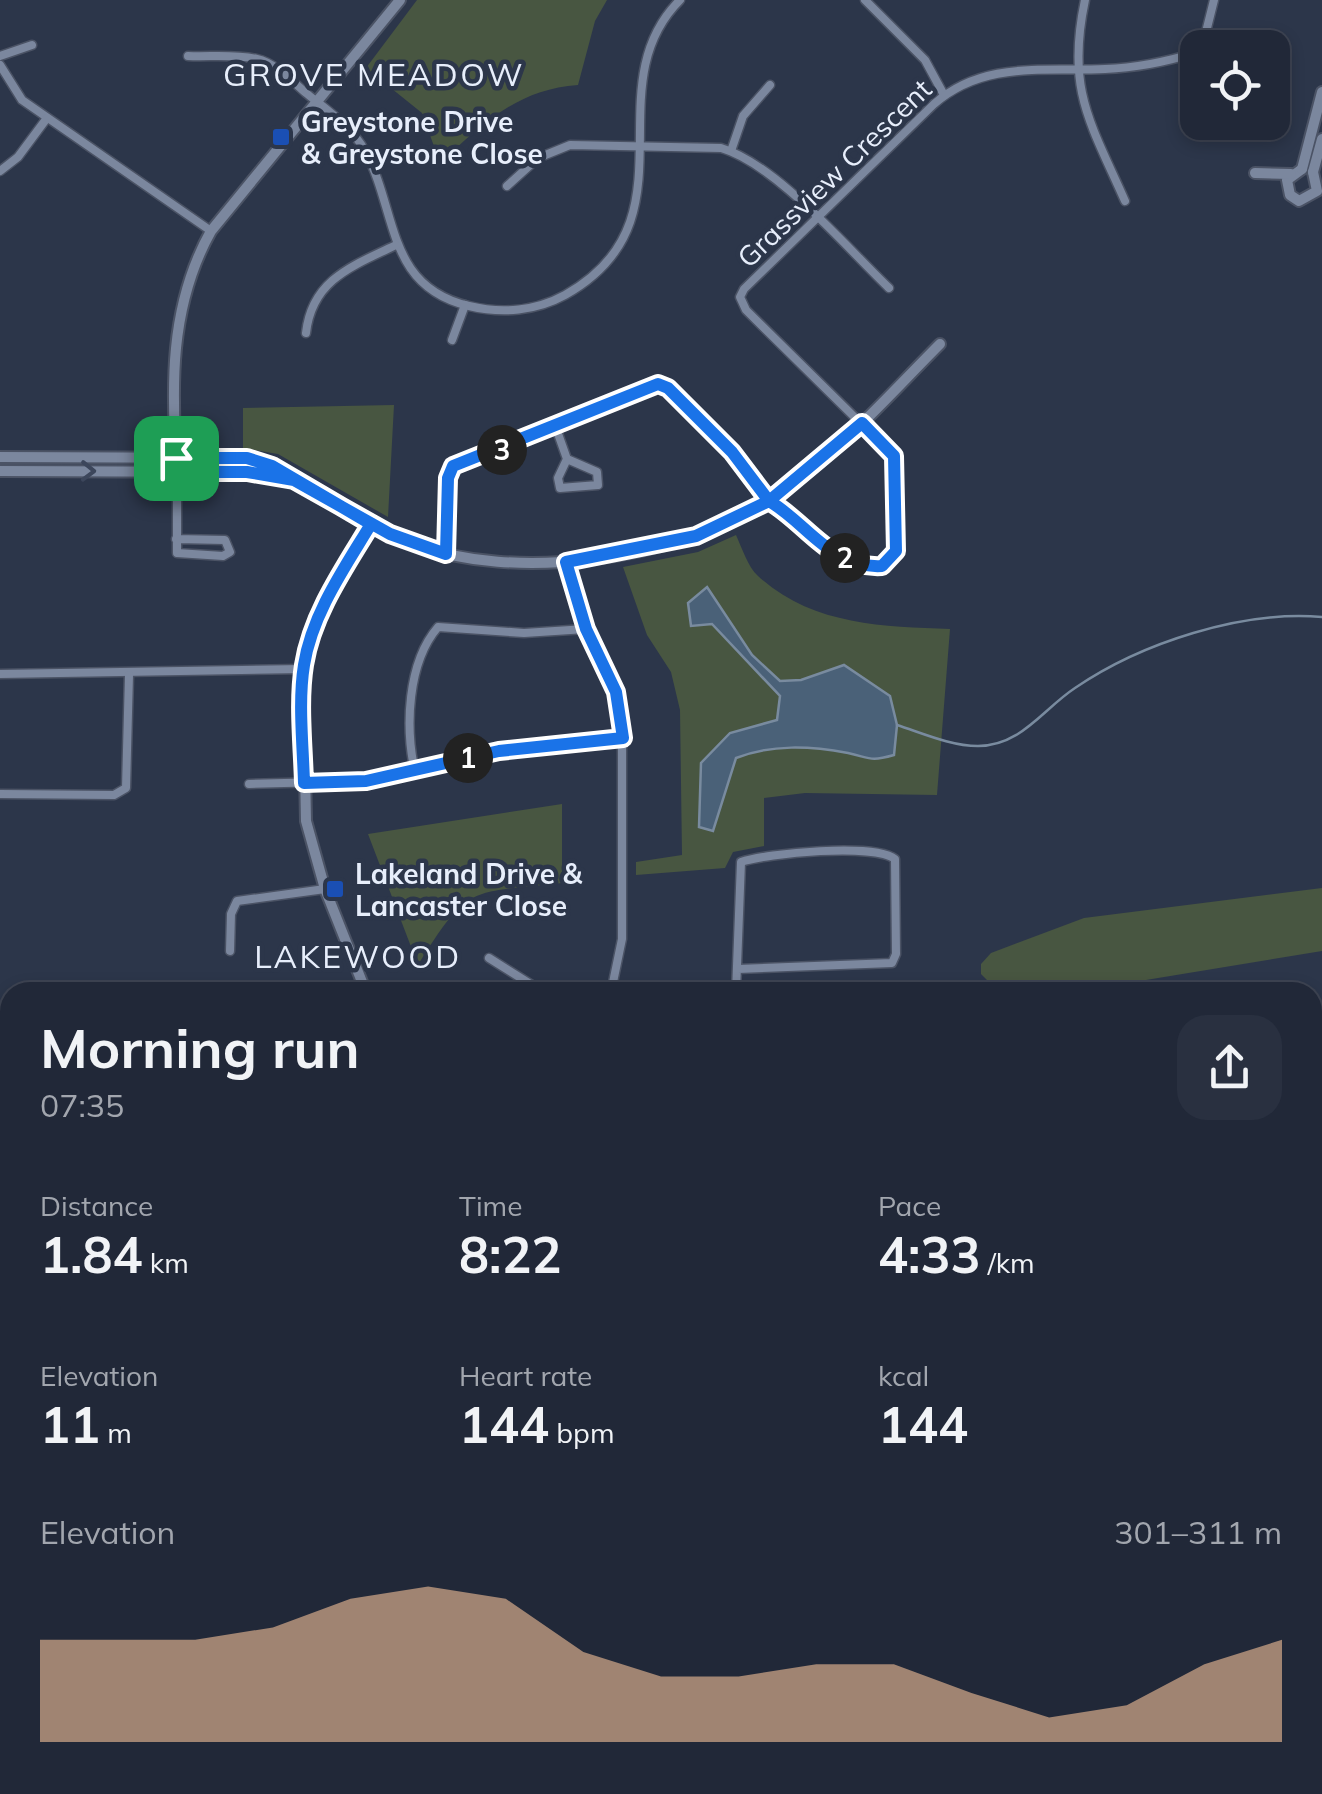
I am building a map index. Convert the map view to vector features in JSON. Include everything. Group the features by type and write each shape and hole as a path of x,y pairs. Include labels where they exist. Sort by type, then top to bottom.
{"street":[{"path":"176,539 225,540 230,552 223,556 182,556 176,550 176,539 177,472 177,324 184,291 212,231 400,0"},
{"path":"188,56 266,62 351,131 366,152 396,245 421,279 465,306 496,310 531,308 587,280 616,249 634,216 642,144 644,60 657,29 680,0"},
{"path":"865,0 925,60 944,95"},
{"path":"1085,0 1076,70 1083,105 1125,201"},
{"path":"1206,30 1214,0"},
{"path":"0,56 32,45"},
{"name":"Grassview Crescent","path":"862,423 742,304 744,289 944,95 1006,70 1123,68 1180,55"},
{"path":"0,65 14,92 47,118 212,231"},
{"path":"731,151 744,116 770,85"},
{"path":"1302,171 1322,92"},
{"path":"0,172 18,157 47,118"},
{"path":"1286,188 1322,139"},
{"path":"507,186 538,158 558,147 642,144 731,151 773,177 889,288"},
{"path":"1302,171 1319,191 1299,201 1286,188 1255,173 1302,171"},
{"path":"306,333 313,300 330,279 396,245"},
{"path":"452,340 465,306"},
{"path":"0,457 247,458 272,466 371,524 446,554 566,562 696,536 769,501 862,423 940,344"},
{"path":"446,554 448,478 453,466 556,428 648,386 663,385 726,447 769,501 826,549 875,566 888,563 896,551 895,464 890,450 862,423"},
{"path":"556,428 567,459 558,478 560,488 598,485 598,472 567,459"},
{"path":"0,471 247,472 294,480"},
{"path":"362,982 325,889 306,821 303,669 314,628 371,524"},
{"path":"566,562 586,629 616,692 623,738 622,939 614,982"},
{"path":"414,772 410,750 414,685 438,627 524,633 586,629"},
{"path":"0,674 129,675 180,669 303,669"},
{"path":"0,794 114,794 126,788 129,675"},
{"path":"249,784 366,781 499,751 623,738"},
{"path":"737,982 739,865 749,860 816,852 892,854 896,954 892,963 738,969"},
{"path":"230,950 231,914 236,901 325,889"},
{"path":"490,958 528,982"}],"green space":[{"path":"417,0 607,0 595,21 578,85 537,93 519,101 486,122 440,163 422,113 366,68"},
{"path":"394,405 388,517 278,454 243,448 243,408"},
{"path":"736,535 754,572 801,605 849,620 950,629 937,795 805,793 764,798 764,846 733,852 725,868 636,875 636,862 682,855 680,710 671,672 647,635 623,567 698,552"},
{"path":"562,804 562,883 475,897 449,919 418,965 368,834"},
{"path":"1322,888 1322,951 1134,982 989,982 981,974 981,964 991,953 1084,918"}],"water":[{"path":"707,587 752,655 780,681 801,680 844,665 890,696 897,725 894,755 870,758 791,748 763,750 736,758 713,831 699,827 701,763 730,733 777,720 780,696 712,624 691,626 688,603"}],"waterway":[{"path":"897,725 957,744 993,744 1019,733 1101,672 1161,644 1259,619 1322,617"}],"place":[{"name":"Greystone Drive & Greystone Close","path":"281,137"},
{"name":"Lakeland Drive & Lancaster Close","path":"335,889"}],"district":[{"name":"GROVE MEADOW","path":"374,74"},
{"name":"LAKEWOOD","path":"358,956"}],"route":[{"path":"176,458 177,472 247,472 294,480 390,534 446,554 448,478 453,466 493,454 658,384 668,388 726,447 769,501 862,423 894,456 896,551 882,566 851,561 826,549 769,501 696,536 566,562 586,629 616,692 623,738 499,751 382,779 304,783 303,669 308,646 322,610 371,524 294,480 272,466 247,458 176,458"}]}
